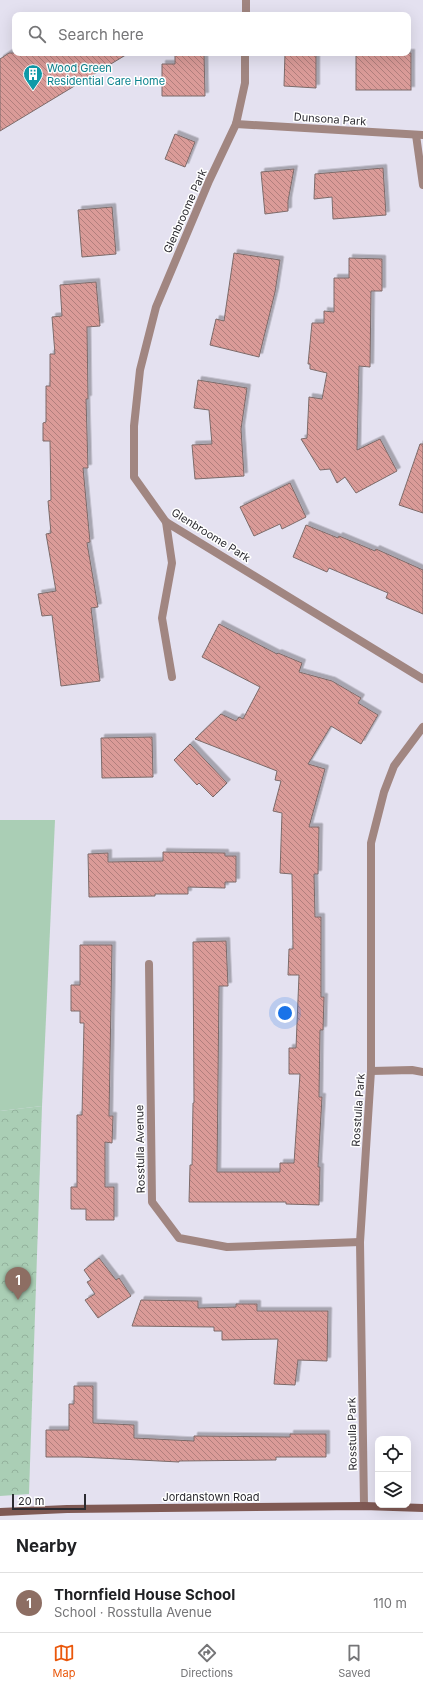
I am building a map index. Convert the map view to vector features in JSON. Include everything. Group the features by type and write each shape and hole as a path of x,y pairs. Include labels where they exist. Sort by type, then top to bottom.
{"street":[{"path":"246,0 246,12"},
{"name":"Glenbroome Park","path":"245,56 245,83 236,124 209,181 156,307 140,370 134,426 134,477 166,522 423,679"},
{"name":"Dunsona Park","path":"236,124 420,135"},
{"path":"420,135 423,185"},
{"path":"166,522 172,563 162,618 172,677"},
{"name":"Rosstulla Park","path":"364,1506 360,1242 371,1071 371,844 384,792 394,766 423,727"},
{"name":"Rosstulla Avenue","path":"148,964 152,1202 179,1238 227,1247 360,1242"},
{"path":"371,1071 412,1070 423,1072"},
{"name":"Jordanstown Road","path":"0,1512 67,1508 364,1506 423,1508"}],"green space":[{"path":"0,820 55,820 42,1106 0,1111"},
{"path":"42,1106 29,1494 0,1496 0,1111"}],"building":[{"name":"Wood Green Residential Care Home","path":"9,53 12,53 12,56 124,56 0,131 0,59"},
{"path":"175,56 204,56 205,96 162,96 162,64 175,64"},
{"path":"285,56 316,56 316,88 284,86"},
{"path":"356,56 411,56 411,90 356,90"},
{"path":"175,134 195,142 185,167 165,159"},
{"path":"383,168 386,215 333,219 332,197 314,199 315,174"},
{"path":"294,169 288,201 288,211 265,214 261,172"},
{"path":"112,207 116,254 82,257 78,210"},
{"path":"234,253 280,260 275,292 259,357 210,345 216,319 224,321"},
{"path":"349,258 382,259 382,291 371,291 370,367 359,366 357,450 380,439 397,471 356,493 345,477 337,483 330,469 320,470 301,439 307,438 309,397 322,399 327,373 310,369 310,364 308,364 312,323 324,323 324,311 334,312 334,278 349,278"},
{"path":"96,282 100,326 87,327 88,399 86,399 88,468 83,468 90,542 87,543 98,607 91,608 100,681 61,686 52,615 42,616 38,594 56,591 46,534 51,533 48,501 51,500 50,441 43,441 43,423 46,422 46,386 50,386 50,354 55,354 52,317 62,316 60,285"},
{"path":"198,380 247,388 241,429 244,476 195,479 192,445 212,444 209,410 194,408"},
{"path":"420,444 423,444 423,513 399,505"},
{"path":"290,483 306,517 282,529 280,524 254,536 240,507"},
{"path":"306,525 338,538 339,536 375,551 376,549 423,570 423,614 386,598 388,593 329,568 327,572 293,557"},
{"path":"219,624 277,654 278,653 302,663 299,672 332,681 361,698 358,703 378,715 361,744 331,726 308,764 325,769 309,827 319,827 318,874 314,874 315,917 321,917 321,997 324,997 323,1030 320,1030 319,1097 322,1097 318,1167 320,1167 319,1205 286,1204 286,1202 189,1202 194,1103 193,942 226,941 228,986 219,986 217,1172 280,1172 280,1163 294,1163 300,1074 289,1074 289,1048 296,1048 299,975 288,975 289,949 293,949 292,874 280,873 282,813 273,811 281,781 275,780 277,771 195,739 221,714 236,721 239,717 243,719 260,687 202,657"},
{"path":"152,737 153,777 102,778 101,738"},
{"path":"190,744 227,783 213,797 199,783 197,785 174,760"},
{"path":"163,852 225,853 225,856 236,856 236,882 225,882 225,888 188,887 188,894 89,897 88,854 108,853 108,862 163,861"},
{"path":"80,945 112,945 109,1116 113,1116 112,1143 105,1142 105,1187 114,1187 114,1220 86,1220 86,1209 71,1209 71,1187 77,1187 77,1115 82,1115 84,1023 80,1023 80,1011 71,1011 71,985 80,985"},
{"path":"99,1258 116,1280 119,1278 131,1296 98,1318 85,1300 95,1294 87,1282 91,1280 84,1270"},
{"path":"141,1300 198,1301 198,1308 236,1307 236,1304 257,1304 257,1311 328,1311 327,1361 298,1360 295,1385 274,1384 278,1339 222,1340 222,1331 214,1331 214,1327 132,1326"},
{"path":"74,1386 93,1386 93,1423 134,1425 134,1438 194,1441 194,1436 290,1437 290,1434 326,1434 326,1457 276,1457 276,1460 179,1462 80,1457 46,1457 46,1430 69,1430 69,1404 74,1404"}],"place":[{"name":"Wood Green Residential Care Home","path":"33,91"},
{"name":"Thornfield House School","path":"18,1300"}]}
